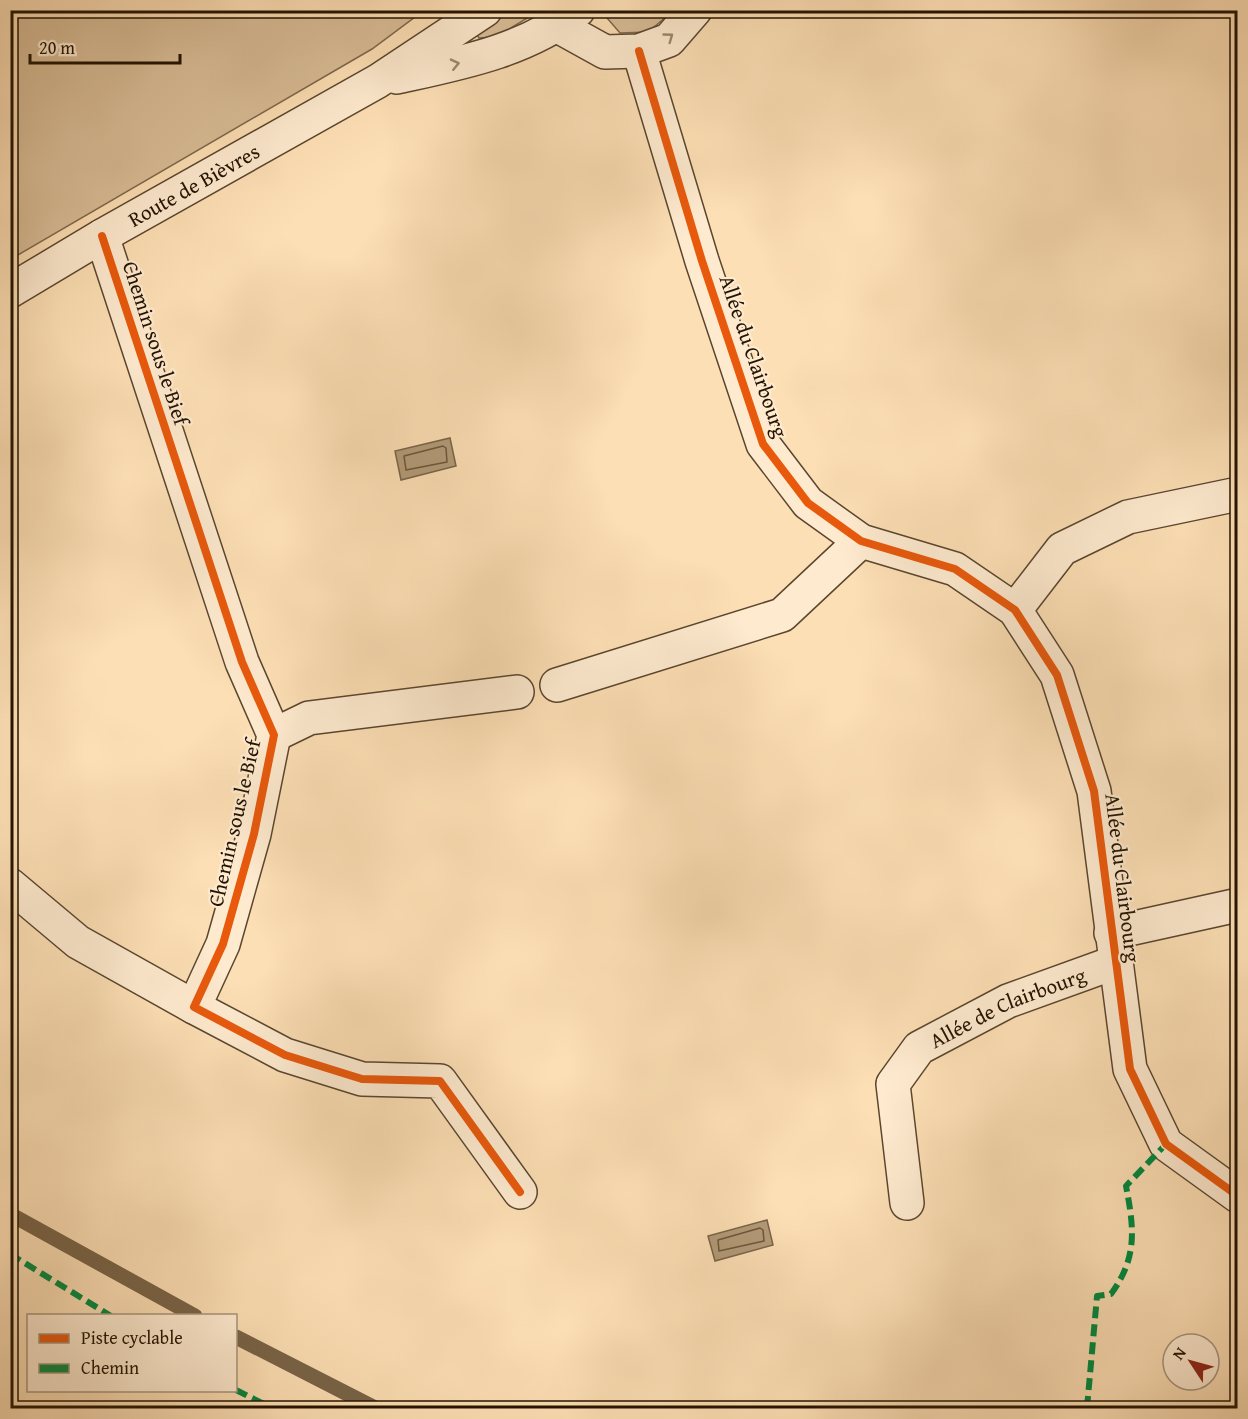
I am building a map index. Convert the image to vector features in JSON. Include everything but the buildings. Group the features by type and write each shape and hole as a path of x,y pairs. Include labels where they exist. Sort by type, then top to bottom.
{"street":[{"name":"Route de Bièvres","path":"10,291 102,236 378,81 484,10"},
{"path":"567,16 605,52 639,51 669,40 696,11"},
{"name":"Route de Bièvres","path":"378,81 488,57 567,16"},
{"name":"Allée du Clairbourg","path":"639,51 702,261 763,444 808,503 861,541 955,569 1015,610 1057,675 1094,791 1130,1069 1166,1144 1238,1196"},
{"name":"Chemin sous le Bief","path":"102,236 242,662 274,735 254,834 223,944 195,1006"},
{"path":"1015,610 1062,549 1128,517 1238,494"},
{"path":"557,685 782,615 861,541"},
{"path":"274,735 309,718 517,692"},
{"path":"10,885 78,942 285,1055 362,1079 440,1081 520,1191"},
{"name":"Allée de Clairbourg","path":"907,1203 893,1084 919,1048 1113,948 1238,905"}],"shaded area":[{"path":"11,10 423,11 372,49 11,259"},
{"path":"512,11 539,11 496,37 479,38 475,32"},
{"path":"601,11 673,11 648,32 620,33"}],"water":[{"path":"450,438 456,466 401,480 395,451"},
{"path":"767,1220 773,1245 715,1261 708,1236"}],"waterway":[{"path":"10,1214 191,1314"},
{"path":"237,1338 375,1408"}],"marked path":[{"path":"1087,1408 1097,1296 1111,1294 1120,1280 1130,1255 1132,1229 1126,1186 1166,1144"},
{"path":"10,1254 108,1314"},
{"path":"237,1390 272,1408"}],"cycle path":[{"path":"639,51 702,261 763,444 808,503 861,541 955,569 1015,610 1057,675 1094,791 1130,1069 1166,1144 1238,1196"},
{"path":"102,236 242,662 274,735 254,834 223,944 194,1007 285,1055 362,1079 440,1081 520,1192"}]}
